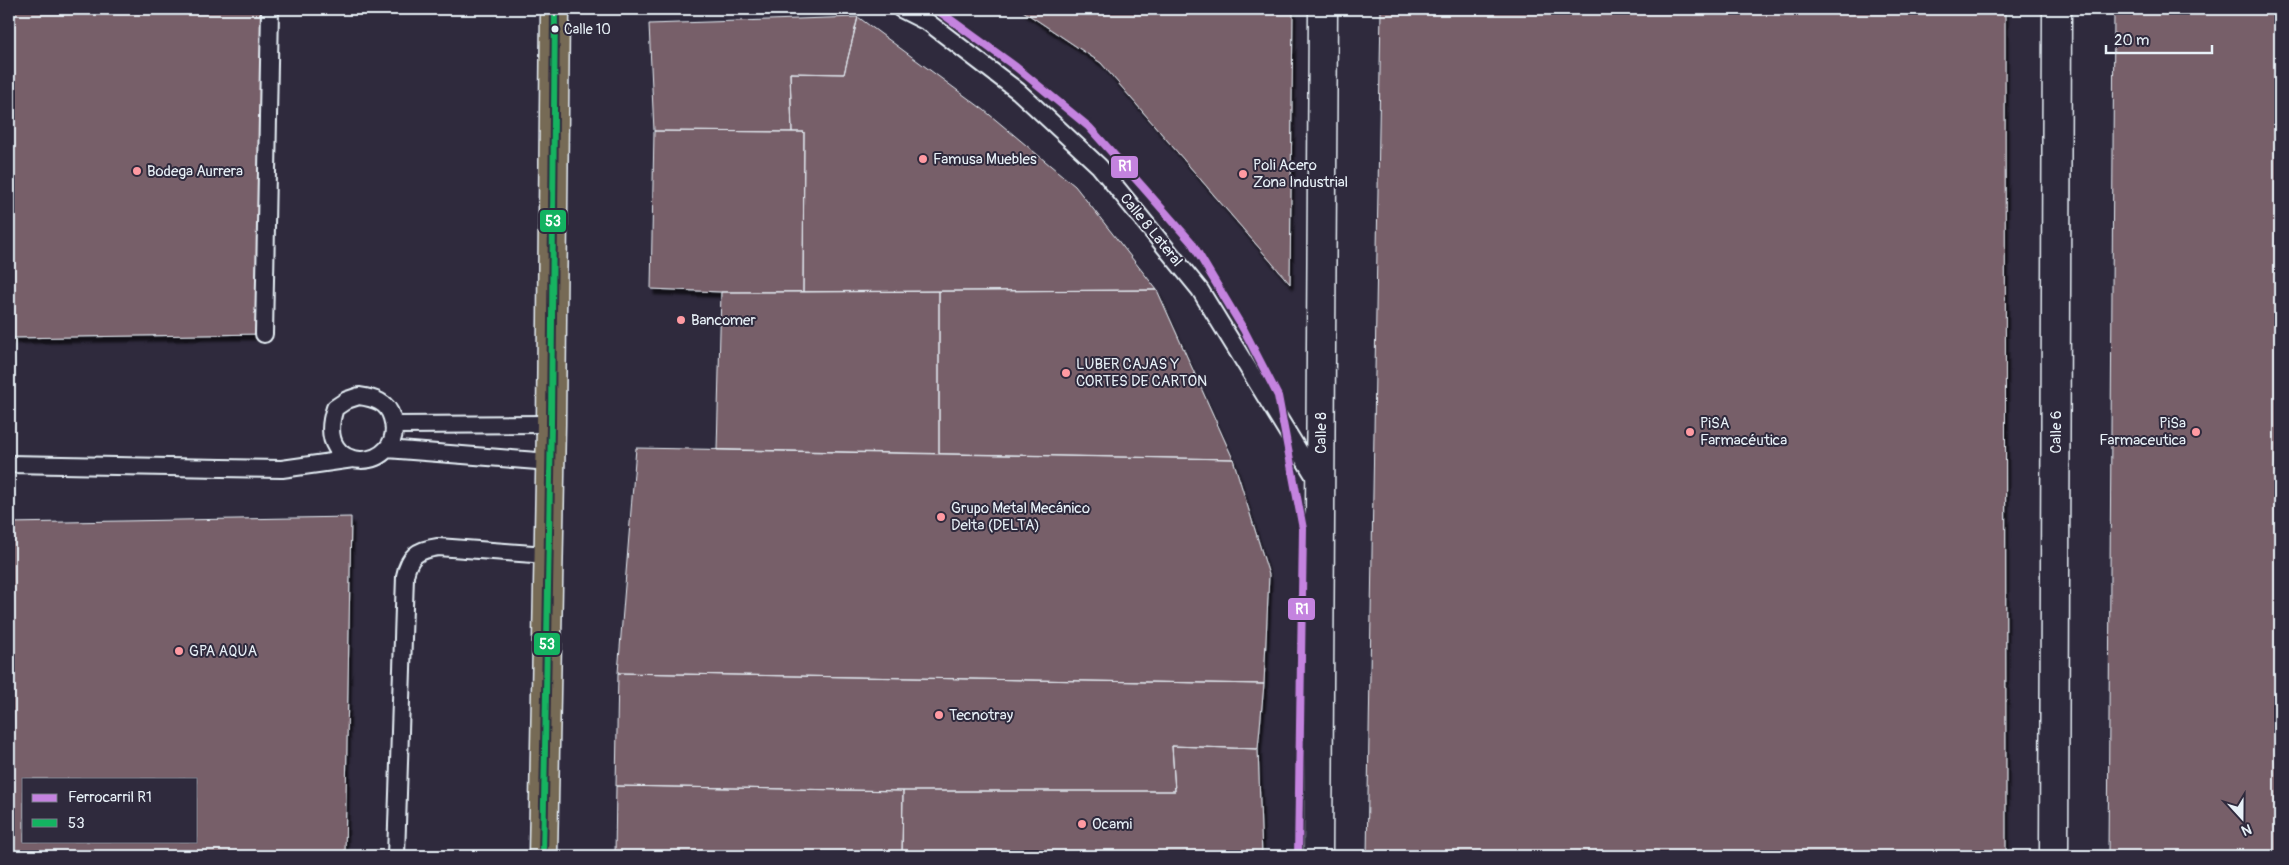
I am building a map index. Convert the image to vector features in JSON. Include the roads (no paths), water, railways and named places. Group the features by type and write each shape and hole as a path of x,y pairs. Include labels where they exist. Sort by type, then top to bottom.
{"main road":[{"path":"543,856 547,555 551,424 555,9"}],"street":[{"name":"Calle 8","path":"1318,856 1323,9"},
{"name":"Calle 6","path":"2054,856 2057,9"}],"lane":[{"path":"264,334 270,9"},
{"name":"Calle 8 Lateral","path":"901,9 929,23 1018,91 1099,166 1200,290 1320,486"},
{"path":"9,464 282,469 353,459 365,461 377,457 388,449 393,438 394,425 391,413 383,403 372,397 359,396 347,400 335,408 330,431 334,443 342,453 353,459"},
{"path":"394,425 551,424"},
{"path":"388,449 550,462"},
{"path":"396,856 405,576 407,564 415,554 426,549 438,547 547,555"}],"rail line":[{"name":"R1","path":"936,9 1016,67 1089,127 1142,186 1192,243 1244,330 1278,396 1303,529 1298,856"}],"place":[{"name":"Calle 10","path":"555,29"},
{"name":"Famusa Muebles","path":"923,159"},
{"name":"Bodega Aurrera","path":"137,171"},
{"name":"Poli Acero Zona Industrial","path":"1243,174"},
{"name":"Bancomer","path":"681,320"},
{"name":"LUBER CAJAS Y CORTES DE CARTON","path":"1066,373"},
{"name":"PiSA Farmacéutica","path":"1690,432"},
{"name":"PiSa Farmaceutica","path":"2196,432"},
{"name":"Grupo Metal Mecánico Delta (DELTA)","path":"941,517"},
{"name":"GPA AQUA","path":"179,651"},
{"name":"Tecnotray","path":"939,715"},
{"name":"Ocami","path":"1082,824"}]}
